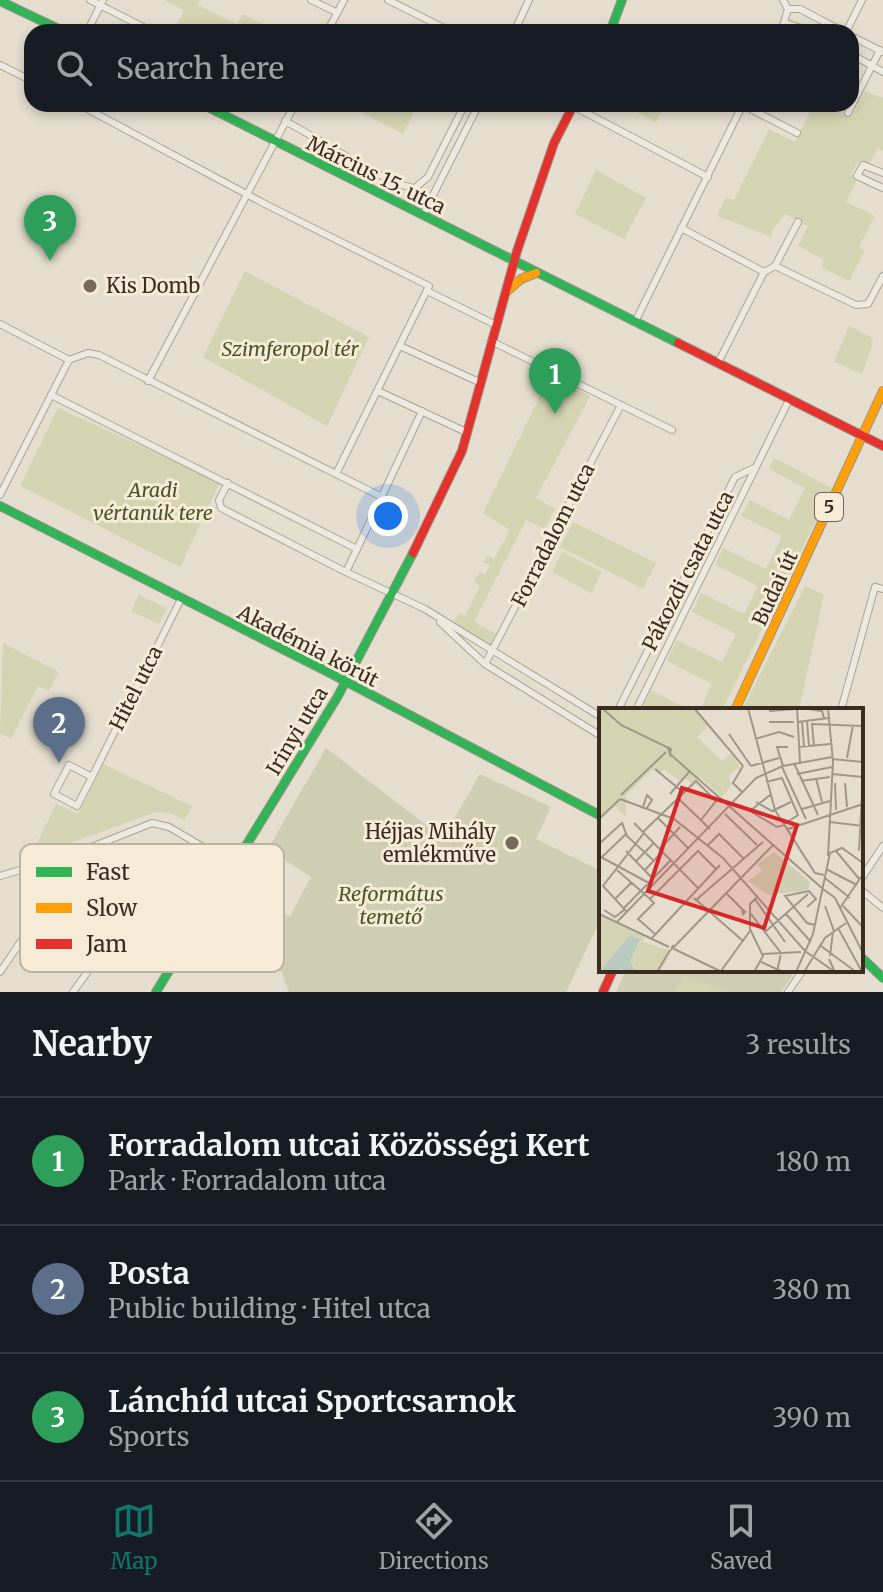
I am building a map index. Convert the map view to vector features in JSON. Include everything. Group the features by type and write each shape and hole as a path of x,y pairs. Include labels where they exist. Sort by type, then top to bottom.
{"street":[{"path":"90,0 102,3 139,24"},
{"path":"311,0 336,12"},
{"path":"331,24 344,0"},
{"path":"388,0 436,24"},
{"path":"518,24 529,0"},
{"path":"613,24 622,0"},
{"path":"783,0 788,9 786,23 789,24"},
{"path":"849,24 862,0"},
{"path":"0,1 48,24"},
{"path":"91,24 102,3"},
{"path":"788,9 800,9 829,24"},
{"path":"859,40 881,51 859,91"},
{"path":"859,59 883,72"},
{"path":"0,65 24,77"},
{"path":"93,112 247,195 429,286 336,474"},
{"name":"Március 15. utca","path":"217,112 883,446"},
{"path":"148,381 290,112"},
{"path":"285,121 363,165 406,187 415,188 428,177 461,112"},
{"path":"423,215 475,112"},
{"name":"Irinyi utca","path":"247,844 345,681 443,494 466,432 514,262 554,143 570,112"},
{"path":"587,112 708,177"},
{"path":"635,322 740,112"},
{"path":"756,112 797,133"},
{"path":"883,173 863,165 857,176 883,188"},
{"path":"718,363 764,272 775,266 798,222"},
{"path":"681,228 764,272"},
{"path":"775,266 856,305 868,304 883,276"},
{"path":"505,293 521,279 536,273"},
{"path":"427,291 496,325"},
{"path":"0,324 69,360"},
{"path":"491,341 672,430"},
{"path":"400,346 479,382"},
{"path":"0,495 69,360 88,353 99,355 380,496"},
{"path":"378,391 466,432"},
{"name":"Budai út","path":"736,708 883,391"},
{"path":"51,395 357,549"},
{"path":"754,468 789,400"},
{"name":"Forradalom utca","path":"485,664 493,654 621,405"},
{"path":"346,572 422,411"},
{"name":"Pákozdi csata utca","path":"619,708 735,477 754,468 755,475 637,708"},
{"path":"228,483 219,500 221,508 425,609 493,654 599,716"},
{"name":"Akadémia körút","path":"0,506 345,681 599,815"},
{"path":"842,708 879,588"},
{"name":"Hitel utca","path":"92,777 69,765 54,794 77,806 92,777 181,599"},
{"path":"425,609 485,664 599,735"},
{"path":"99,844 152,823 169,827 197,844"},
{"path":"863,876 883,846"},
{"path":"0,876 20,870"},
{"path":"863,892 883,908"},
{"path":"0,972 20,943"},
{"path":"863,959 883,978"},
{"path":"73,992 88,972"},
{"name":"Irinyi utca","path":"156,992 168,972"},
{"path":"603,992 612,972"},
{"path":"788,992 802,972"}],"green space":[{"path":"164,0 200,0 198,5 237,24 177,24 184,10"},
{"path":"243,14 262,24 237,24"},
{"path":"865,91 883,98 883,151 878,148 868,166 858,161 851,174 858,178 846,202 875,216 859,247 865,250 849,281 821,267 824,260 798,246 808,226 785,214 771,232 773,237 717,216 726,197 734,200 769,129 795,142 810,112 843,112 852,116 854,112 859,112 859,103"},
{"path":"360,112 414,112 403,134"},
{"path":"637,112 661,112 656,122"},
{"path":"596,170 646,198 624,239 575,214"},
{"name":"Szimferopol tér","path":"245,271 369,337 327,426 203,357"},
{"path":"849,326 871,337 873,343 862,374 834,362"},
{"path":"550,375 590,396 536,498 555,509 545,529 526,520 474,622 499,635 492,649 453,624 459,613 465,616 480,586 474,582 479,572 485,575 490,565 483,562 487,556 494,559 510,530 483,513"},
{"name":"Aradi vértanúk tere","path":"58,408 220,482 180,567 20,486"},
{"path":"774,458 832,488 723,708 701,708 712,684 667,661 677,640 722,662 736,634 692,612 701,593 744,614 758,586 715,565 723,548 766,569 782,536 741,516 750,500 789,520 805,488 769,469"},
{"path":"573,522 656,563 643,589 560,547"},
{"path":"562,552 602,572 591,593 552,572"},
{"path":"805,586 824,595 799,708 743,708"},
{"path":"139,595 167,608 159,624 131,611"},
{"path":"3,643 59,672 49,691 38,686 11,739 0,733"},
{"path":"651,690 686,708 642,708"},
{"name":"Református temető","path":"326,748 443,838 480,774 551,807 536,839 599,870 599,923 566,992 289,992 282,972 284,972 284,918 290,916 311,877 284,859 284,844 271,844"},
{"path":"103,764 192,806 185,820 156,812 68,844 37,844 56,804 78,814"},
{"path":"625,972 795,972 781,992 728,992 684,976 676,992 616,992"},
{"path":"684,976 728,992 676,992"}],"traffic: fast":[{"path":"613,24 622,0"},
{"path":"0,1 48,24"},
{"path":"218,112 678,343"},
{"path":"0,506 328,672 599,815"},
{"path":"247,844 338,696 413,553"},
{"path":"863,959 883,978"},
{"path":"156,992 168,972"}],"traffic: slow":[{"path":"506,292 521,279 536,273"},
{"path":"736,708 883,391"}],"traffic: jam":[{"path":"413,553 462,451 517,251 554,143 570,112"},
{"path":"678,343 883,446"},
{"path":"603,992 612,972"}],"place":[{"name":"Lánchíd utcai Sportcsarnok","path":"50,261"},
{"name":"Kis Domb","path":"90,286"},
{"name":"Forradalom utcai Közösségi Kert","path":"555,414"},
{"name":"Posta","path":"59,763"},
{"name":"Héjjas Mihály emlékműve","path":"512,843"}]}
